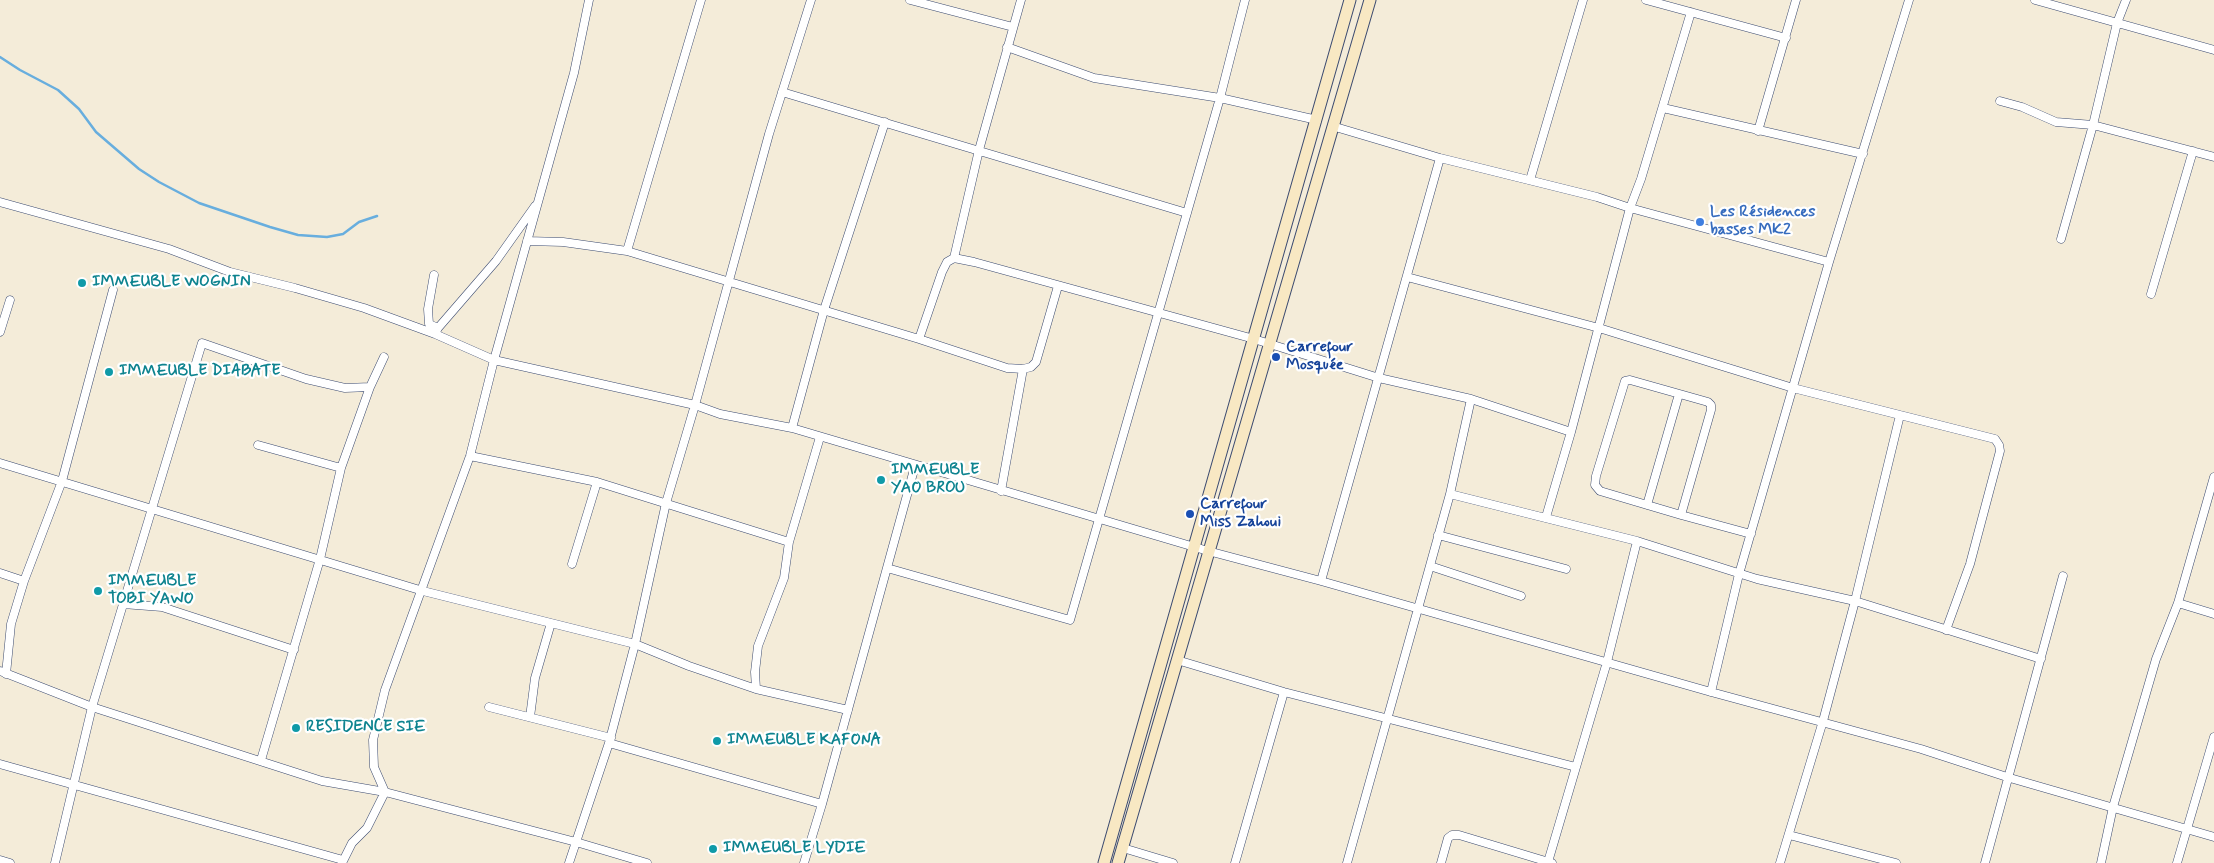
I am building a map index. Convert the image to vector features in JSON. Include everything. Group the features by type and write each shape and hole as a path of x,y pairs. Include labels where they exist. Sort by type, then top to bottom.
{"main road":[{"path":"1104,863 1350,0"},
{"path":"1118,863 1370,0"}],"street":[{"path":"0,764 342,861 352,843 368,828 385,792 374,767 373,740 385,690 423,591 470,456 494,360 574,73 589,0"},
{"path":"627,251 701,0"},
{"path":"569,863 610,740 635,644 666,503 695,406 782,92 811,0"},
{"path":"910,0 1013,27"},
{"path":"954,258 979,150 1021,0"},
{"path":"887,568 1070,620 1220,98 1245,0"},
{"path":"1530,180 1583,0"},
{"path":"1646,0 1786,38"},
{"path":"1758,131 1796,0"},
{"path":"1711,692 1739,574 1829,262 1909,0"},
{"path":"2035,0 2214,50"},
{"path":"2061,239 2093,126 2117,23 2126,0"},
{"path":"1546,517 1571,432 1630,208 1641,179 1691,12"},
{"path":"1007,47 1094,78 1220,98 1317,120"},
{"path":"782,92 1187,213"},
{"path":"2000,101 2022,107 2056,122 2093,126 2214,157"},
{"path":"1663,108 1863,154"},
{"path":"792,428 824,310 885,122"},
{"path":"1332,126 1440,158 1597,197 1630,208 1829,262"},
{"path":"2151,294 2193,151"},
{"path":"1321,581 1440,158"},
{"path":"0,202 169,249 230,272 355,305 437,331 494,360 695,406 720,414 792,428 915,466 1208,551 1922,749 2010,778 2214,837"},
{"path":"437,331 496,261 538,203"},
{"path":"528,241 563,242 627,251 920,339 1008,368 1023,368 1031,366 1036,362 1058,286"},
{"path":"920,339 942,272 947,262 954,258 1254,339 1379,378 1471,400 1571,432"},
{"path":"434,275 428,310 429,324 437,331"},
{"path":"1407,277 1599,328 1794,388 1995,439 2000,451 1970,564 1946,630"},
{"path":"113,290 62,481 24,581 11,624 3,672 92,707 322,781 385,792 576,842 647,863"},
{"path":"0,332 10,300"},
{"path":"55,863 92,707 202,343 324,384 346,388 370,387"},
{"path":"261,760 320,559 341,468 370,387 384,357"},
{"path":"1001,491 1023,368"},
{"path":"1681,514 1711,410 1708,402 1630,380 1625,381 1596,476 1595,485 1600,491 1751,534"},
{"path":"1647,505 1678,394"},
{"path":"1347,863 1450,494 1471,400"},
{"path":"1780,863 1823,721 1855,602 1900,415"},
{"path":"756,689 755,672 758,646 784,578 789,542 820,437"},
{"path":"258,444 341,468"},
{"path":"470,456 597,482 789,542"},
{"path":"0,463 423,591 635,644 756,689 848,710"},
{"path":"804,863 915,466"},
{"path":"2101,863 2112,807 2156,659 2178,604 2214,477"},
{"path":"572,564 597,482"},
{"path":"1450,494 1637,541 1739,574 1855,602 2041,659"},
{"path":"1438,535 1566,568"},
{"path":"1441,863 1448,838 1452,835 1459,835 1550,862 1607,662 1637,541"},
{"path":"1430,566 1521,596"},
{"path":"0,573 24,581"},
{"path":"1985,863 2010,778 2063,576"},
{"path":"123,604 162,607 294,650"},
{"path":"2178,604 2214,614"},
{"path":"530,717 535,678 551,623"},
{"path":"1177,660 1284,692 1576,768"},
{"path":"1235,863 1284,692"},
{"path":"488,707 610,740 822,804"},
{"path":"2177,863 2214,737"},
{"path":"1789,836 1896,863"},
{"path":"1123,848 1173,863"},
{"path":"0,860 10,863"}],"waterway":[{"path":"0,57 58,90 79,109 96,132 139,169 199,203 298,235 327,237 343,234 359,222 377,216"}],"place":[{"name":"Les Résidences basses MK2","path":"1700,222"},
{"name":"IMMEUBLE WOGNIN","path":"82,283"},
{"name":"Carrefour Mosquée","path":"1276,357"},
{"name":"IMMEUBLE DIABATE","path":"109,372"},
{"name":"IMMEUBLE YAO BROU","path":"881,480"},
{"name":"Carrefour Miss Zahoui","path":"1190,514"},
{"name":"IMMEUBLE TOBI YAWO","path":"98,591"},
{"name":"RESIDENCE SIE","path":"296,728"},
{"name":"IMMEUBLE KAFONA","path":"717,741"},
{"name":"IMMEUBLE LYDIE","path":"713,849"}]}
